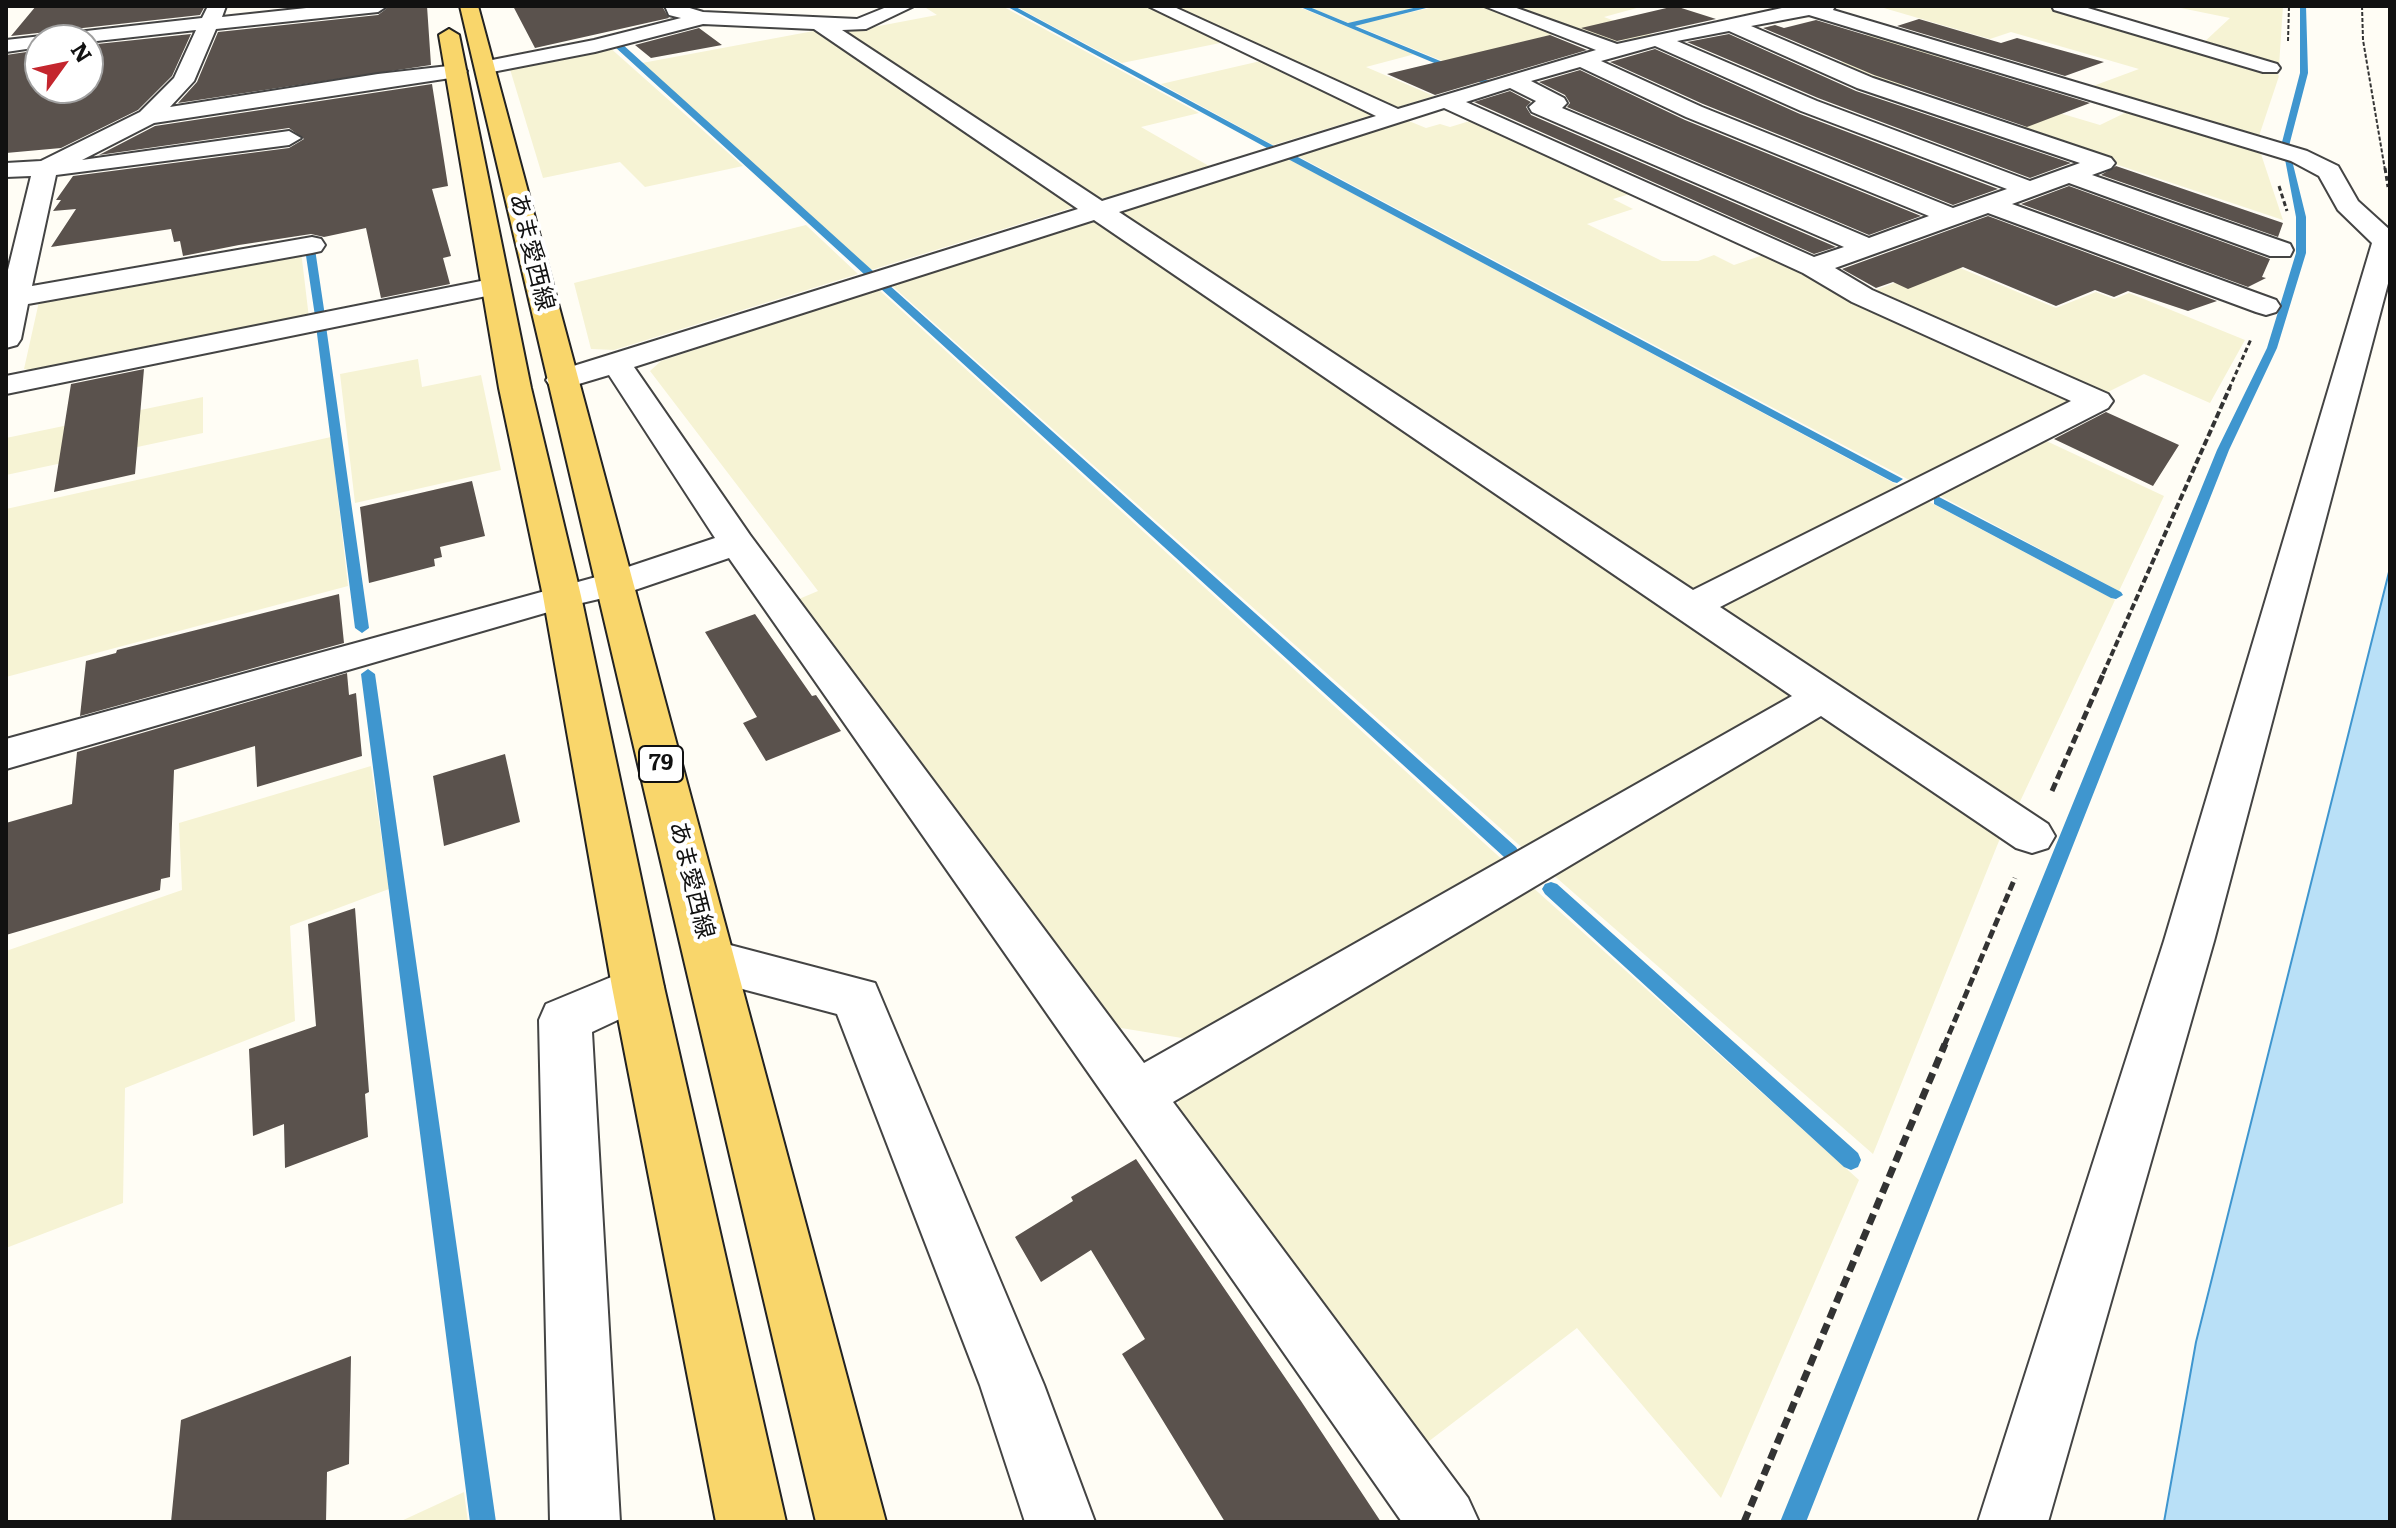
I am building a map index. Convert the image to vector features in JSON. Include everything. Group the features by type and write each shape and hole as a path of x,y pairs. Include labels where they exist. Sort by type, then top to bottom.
{"main road":[{"name":"あま愛西線","path":"443,6 472,69 562,380 851,1522"},
{"name":"あま愛西線","path":"469,6 472,69 496,286 515,388 562,596 638,987 751,1522"}],"street":[{"path":"104,33 212,17 378,6"},
{"path":"674,6 676,11 703,18"},
{"path":"821,25 859,25 905,6"},
{"path":"1161,6 1397,117"},
{"path":"1493,6 1615,50"},
{"path":"2061,6 2270,68"},
{"path":"562,380 1512,80 1656,39 1734,26 1813,7 2299,156 2329,171 2347,205 2386,241 2189,941 2013,1522"},
{"path":"45,169 148,117 378,80 472,69 595,46 703,18 792,15 821,25 2032,836"},
{"path":"148,117 183,81 212,17"},
{"path":"1734,26 1865,83 2103,163 1813,267"},
{"path":"1656,39 1809,106 2030,189"},
{"path":"1584,61 1694,112 1953,217"},
{"path":"1512,80 1556,103 1540,107 1868,247"},
{"path":"1446,101 1813,267 1862,296 2097,401 1690,607"},
{"path":"6,170 83,167 289,138"},
{"path":"6,339 45,169"},
{"path":"2069,175 2280,250"},
{"path":"1988,204 2266,306"},
{"path":"15,298 312,245"},
{"path":"6,385 496,286"},
{"path":"616,363 737,543 1138,1094 1444,1522"},
{"path":"6,754 562,596 616,584 737,543"},
{"path":"1138,1094 1823,696"},
{"path":"711,961 857,998 1012,1385 1060,1522"},
{"path":"585,1522 565,1020 638,987"}],"path":[{"path":"2362,6 2363,40 2390,201"},
{"path":"1744,1522 2032,836 2266,306"}],"shaded area":[{"path":"923,6 1002,6 1199,113 1141,127 1209,166 1104,198 1091,198 842,33 937,15"},
{"path":"1015,6 1149,6 1225,42 1122,63"},
{"path":"1178,6 1296,6 1415,54 1366,67 1434,96 1398,107 1386,106 1177,9"},
{"path":"1306,6 1423,6 1349,23"},
{"path":"1439,6 1482,6 1558,33 1445,62 1354,25"},
{"path":"1503,6 1644,6 1604,17 1653,35 1608,43"},
{"path":"1877,6 2054,6 2275,71 2279,76 2258,139 2085,89 2139,69 2011,32 1990,39"},
{"path":"2171,6 2283,6 2279,66 2202,44 2230,18"},
{"path":"819,30 1075,204 1071,208 871,270 642,63"},
{"path":"1876,32 1953,55 1921,72 2100,125 2133,109 2249,144 2261,154 2283,220 2013,130 2027,125 1908,85 1894,89 1831,65 1874,53 1847,40"},
{"path":"608,46 743,166 645,187 620,162 543,178 509,66"},
{"path":"1265,60 1372,111 1369,116 1273,145 1161,84"},
{"path":"1404,119 1426,128 1440,124 1450,127 1473,120 1633,193 1613,199 1633,209 1587,224 1662,261 1698,261 1714,255 1734,265 1766,254 2068,394 2072,405 1913,482 1294,154"},
{"path":"1285,157 1901,487 1701,590 1668,583 1118,216 1122,209"},
{"path":"1086,221 1100,221 1785,683 1788,704 1527,852 889,283"},
{"path":"806,225 858,274 614,350 591,349 574,283"},
{"path":"301,251 309,318 39,372 24,369 40,297"},
{"path":"1948,263 2056,308 2096,292 2114,299 2129,293 2245,340 2210,403 2144,374 2102,395 1870,292"},
{"path":"878,289 1507,864 1194,1040 1115,1027 799,599 818,591 650,371 661,361"},
{"path":"418,359 422,387 481,375 501,470 355,503 340,374"},
{"path":"203,397 203,433 6,475 6,438"},
{"path":"331,437 348,586 6,677 6,509"},
{"path":"2040,438 2164,496 2119,591 1935,493"},
{"path":"1922,498 2115,600 2016,810 1725,620 1720,601"},
{"path":"1811,719 1848,723 2003,831 1873,1154 1551,873"},
{"path":"371,766 389,889 290,926 295,1021 125,1088 123,1203 6,1248 6,951 182,890 179,823"},
{"path":"1529,884 1859,1180 1721,1498 1577,1328 1420,1448 1176,1109 1185,1086"},
{"path":"464,1492 468,1522 399,1522"}],"water":[{"path":"2390,568 2390,1522 2164,1522 2196,1342"}],"building":[{"path":"36,6 205,6 200,15 104,26 24,24 24,35 11,36"},
{"path":"390,6 427,6 431,65 178,103 197,82 218,32 378,15"},
{"path":"513,6 662,6 669,18 535,48"},
{"path":"1675,6 1716,19 1617,41 1581,28"},
{"path":"1919,19 2001,43 2017,38 2104,62 2065,76 1897,26"},
{"path":"1816,20 2090,103 2027,127 1874,75 1763,28 1775,25 1784,28"},
{"path":"699,28 722,45 651,58 635,45"},
{"path":"191,34 172,76 138,110 61,148 6,153 6,55 24,52 24,104 104,104 104,43"},
{"path":"1729,34 1856,91 2071,163 2030,178 1818,98 1687,42"},
{"path":"1550,35 1587,50 1435,95 1387,74"},
{"path":"1655,49 1800,114 1998,189 1953,205 1703,104 1610,62"},
{"path":"1580,70 1685,120 1921,216 1869,235 1567,107 1570,103 1565,95 1539,82"},
{"path":"432,84 448,186 432,189 451,256 443,258 450,284 381,298 366,228 324,237 311,234 183,256 180,241 174,242 171,229 51,247 76,209 53,211 61,200 56,200 73,176 289,148 304,139 289,128 99,155 155,126"},
{"path":"1510,91 1531,102 1526,107 1531,115 1836,247 1814,254 1474,102"},
{"path":"2116,166 2283,223 2278,237 2101,175"},
{"path":"2069,186 2270,259 2262,277 2266,278 2248,287 2021,204"},
{"path":"1988,216 2217,301 2188,311 2128,291 2114,297 2095,290 2056,306 1963,267 1908,289 1893,282 1876,288 1842,269"},
{"path":"144,369 135,474 54,492 71,384"},
{"path":"2106,412 2179,445 2153,486 2054,439"},
{"path":"472,481 485,536 440,547 442,557 434,559 435,566 369,583 360,507"},
{"path":"339,594 344,643 80,716 86,661 116,653 117,650"},
{"path":"755,614 812,696 816,695 841,731 766,761 743,723 757,717 705,632"},
{"path":"347,673 349,695 356,693 362,756 257,787 255,746 174,770 170,877 161,879 160,890 6,935 6,823 72,804 77,752"},
{"path":"505,754 520,822 444,846 433,776"},
{"path":"355,908 369,1092 365,1094 368,1137 285,1168 284,1124 253,1136 249,1049 316,1026 308,924"},
{"path":"1136,1159 1381,1522 1225,1522 1122,1354 1145,1339 1091,1250 1041,1282 1015,1237 1073,1201 1071,1197"},
{"path":"351,1356 349,1464 327,1472 326,1522 171,1522 181,1420"}],"waterway":[{"path":"1009,6 1270,146"},
{"path":"1301,6 1485,81"},
{"path":"1348,25 1431,6"},
{"path":"2285,146 2304,73 2303,6"},
{"path":"618,45 869,273"},
{"path":"1793,1522 2223,450 2272,348 2301,253 2301,217 2287,156"},
{"path":"1291,157 1897,479"},
{"path":"310,249 320,316"},
{"path":"884,286 1510,852"},
{"path":"321,326 362,628"},
{"path":"1939,501 2116,595"},
{"path":"368,674 483,1522"},
{"path":"1551,889 1851,1160"}]}
